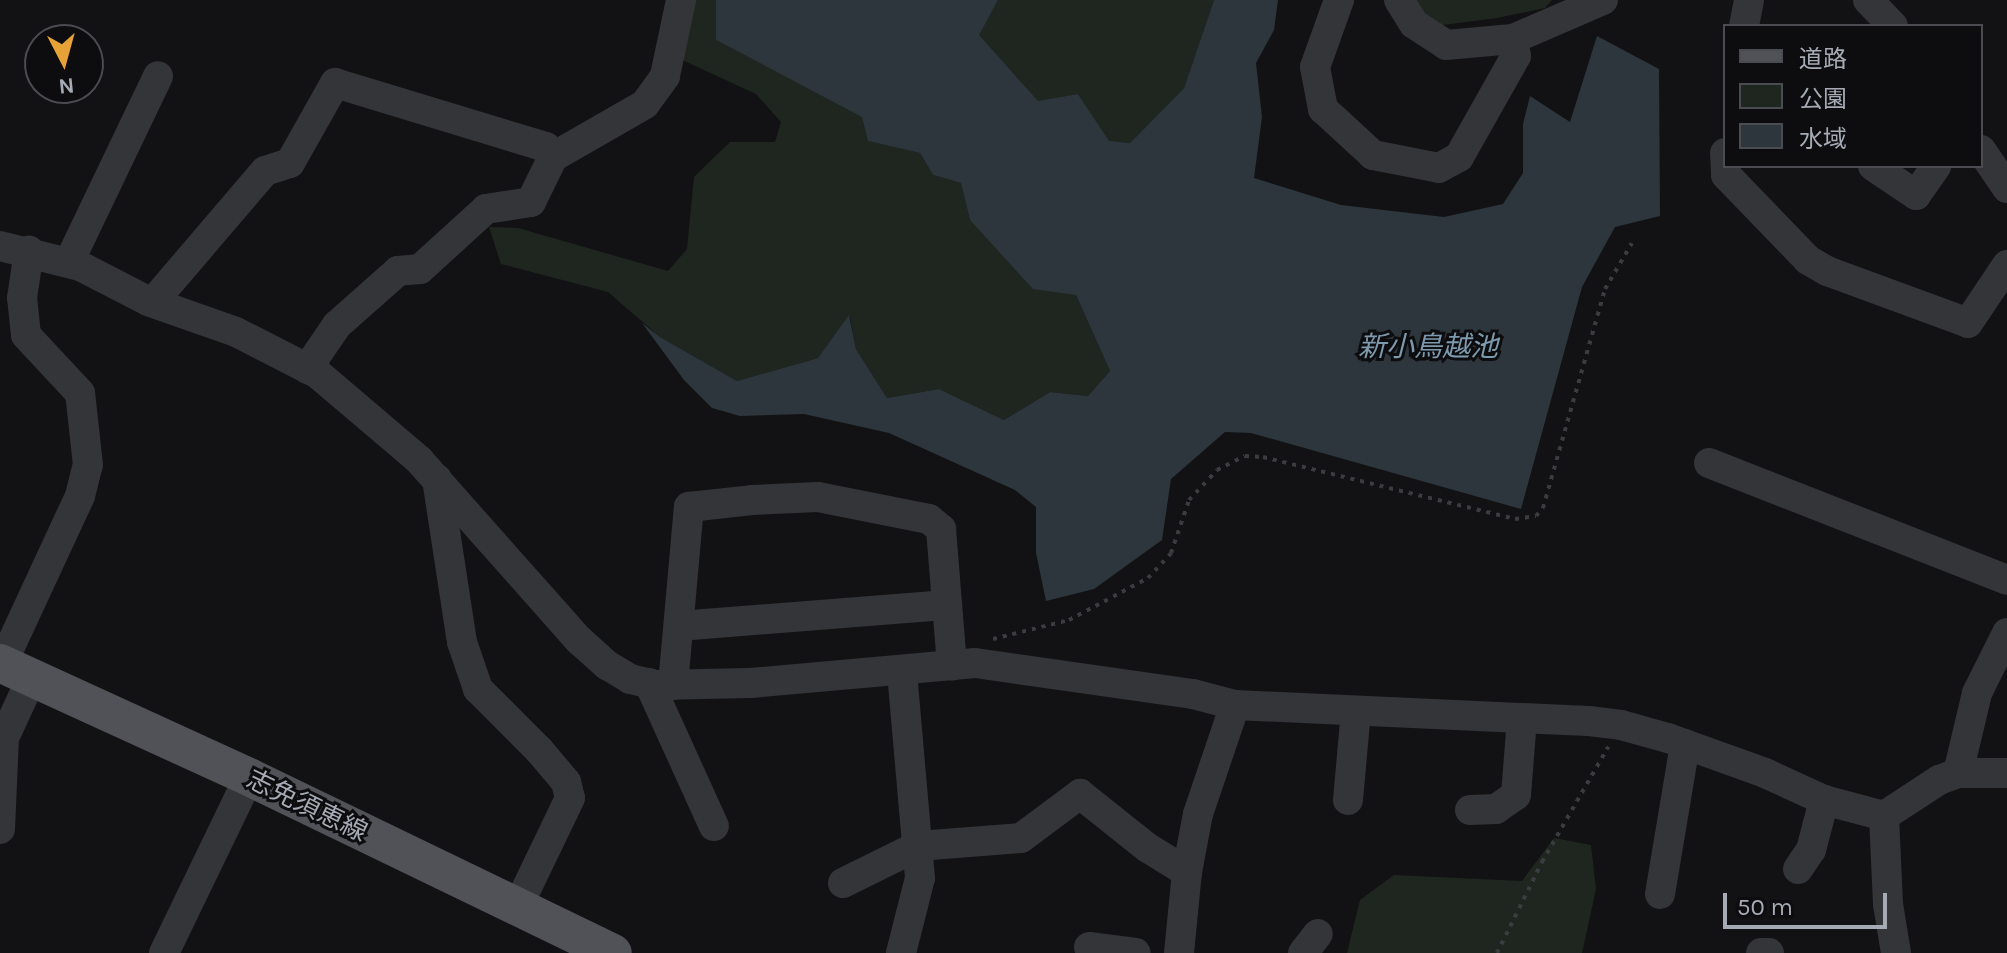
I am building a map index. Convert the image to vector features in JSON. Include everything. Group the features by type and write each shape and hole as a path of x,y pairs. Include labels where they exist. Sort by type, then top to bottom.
{"main road":[{"name":"志免須恵線","path":"11,668 249,777 613,953"}],"street":[{"path":"307,369 337,325 398,271 420,269 486,209 531,202 553,157 645,104 665,76 681,0"},
{"path":"1339,0 1315,67 1323,109 1373,155 1439,168 1459,157 1516,56 1513,39"},
{"path":"1399,0 1414,24 1446,45 1513,39 1603,0"},
{"path":"1744,24 1749,0"},
{"path":"69,262 158,76"},
{"path":"153,302 265,171 290,163 335,83 546,147 553,157"},
{"path":"1983,153 2007,188"},
{"path":"1726,168 1726,175 1808,260 1827,271 1968,323 2007,265"},
{"path":"1876,168 1916,195 1935,168"},
{"path":"0,829 11,668 80,496 88,465 80,393 26,335 14,248 69,262 153,302 236,332 307,369 385,431 437,479 579,640 607,665 630,679 661,684 751,683 963,664 1193,694 1235,705 1621,725 1765,773 1824,800 1884,816 1939,780 1958,773 2007,773"},
{"path":"1709,463 2007,580"},
{"path":"437,479 462,642 478,689 557,771 566,782 570,798 517,908"},
{"path":"714,826 653,699 661,684 679,626 689,507 818,497 929,519 941,529 947,605 963,664"},
{"path":"679,626 947,605"},
{"path":"1958,773 1977,693 2007,633"},
{"path":"901,953 920,878 902,671"},
{"path":"1179,953 1187,872 1198,814 1235,705"},
{"path":"1348,800 1356,711"},
{"path":"1470,810 1496,809 1516,795 1522,718"},
{"path":"1660,894 1685,744"},
{"path":"164,953 249,777"},
{"path":"843,883 918,846 1021,838 1080,794 1148,848 1187,872"},
{"path":"1798,869 1811,850 1824,800"},
{"path":"1884,816 1888,904 1896,953"},
{"path":"1089,947 1136,953"},
{"path":"1761,953 1769,953"}],"path":[{"path":"963,664 975,648 988,640 1069,620 1148,578 1171,553 1189,500 1217,470 1245,456 1263,457 1515,519 1536,516 1543,508 1605,289 1632,243"},
{"path":"1497,953 1542,862 1621,725"}],"green space":[{"path":"695,0 716,0 716,40 863,117 869,141 920,153 933,175 961,183 970,220 1076,295 1110,371 1088,396 1050,392 1004,420 939,389 887,398 856,349 850,317 818,358 737,381 660,337 608,292 501,264 489,227 518,228 668,271 687,249 694,177 730,142 775,142 781,122 756,94 678,58"},
{"path":"998,0 1214,0 1184,88 1130,143 1109,142 1078,94 1038,102 978,35"},
{"path":"1403,0 1552,0 1545,8 1435,26"},
{"path":"1554,838 1591,845 1596,889 1582,953 1347,953 1360,900 1394,875 1522,881"}],"water":[{"name":"新小鳥越池","path":"716,0 998,0 979,35 1038,101 1078,94 1109,141 1130,143 1184,88 1214,0 1278,0 1274,30 1256,63 1262,117 1254,178 1341,205 1444,217 1503,204 1523,173 1523,124 1530,96 1570,122 1597,36 1659,69 1660,216 1615,227 1582,287 1521,509 1251,433 1225,432 1171,479 1162,540 1094,589 1046,601 1036,553 1036,507 1015,490 889,433 804,414 740,416 712,408 684,380 642,323 660,337 737,381 818,358 849,315 856,349 887,398 939,389 1004,420 1050,392 1088,396 1110,371 1076,295 1033,289 970,220 961,183 933,175 920,153 868,141 862,117 716,40"}]}
